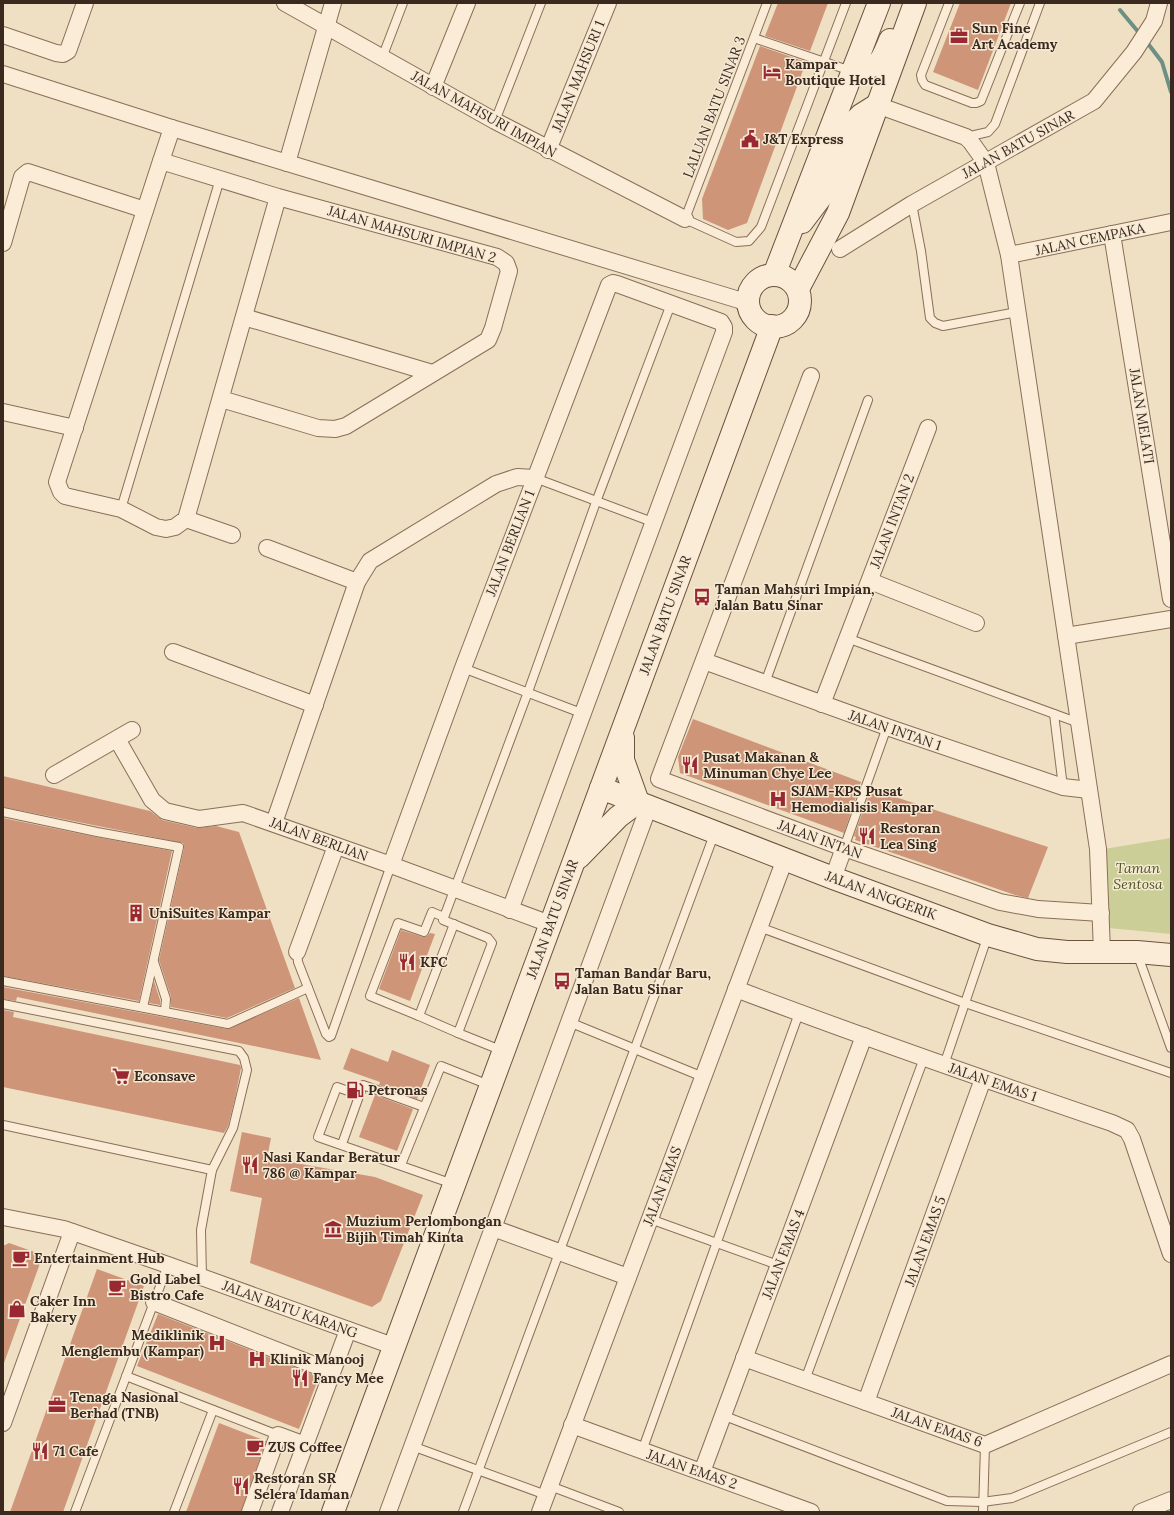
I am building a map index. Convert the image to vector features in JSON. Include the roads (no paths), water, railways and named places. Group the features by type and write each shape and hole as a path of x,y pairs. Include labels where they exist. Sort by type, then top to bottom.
{"street":[{"path":"3,36 63,54 68,51 85,3"},
{"name":"JALAN MAHSURI IMPIAN","path":"285,3 327,28 548,150 685,219"},
{"path":"287,163 333,3"},
{"path":"433,87 467,3"},
{"name":"JALAN MAHSURI 1","path":"548,150 608,3"},
{"path":"774,275 879,3"},
{"path":"852,71 874,66 882,59 904,3"},
{"path":"798,290 838,213 915,3"},
{"name":"JALAN BATU SINAR","path":"840,249 912,204 1094,101 1134,52 1154,21 1159,3"},
{"path":"3,74 172,128 749,303"},
{"path":"787,242 824,193 850,126 861,115 878,105"},
{"path":"878,105 966,137 986,162 1009,255 1098,849 1102,952"},
{"path":"172,128 57,482 61,492 65,496 121,509 156,527 166,529 175,527 186,519 278,196"},
{"name":"JALAN MAHSURI IMPIAN 2","path":"162,161 278,196 497,257 506,263 509,271 493,328 488,340 346,426 335,429 318,428 221,399"},
{"path":"3,243 22,177 28,172 145,210"},
{"name":"JALAN CEMPAKA","path":"1009,255 1171,222"},
{"name":"JALAN MELATI","path":"1112,234 1171,599"},
{"path":"774,275 782,276 794,283 800,298 796,316 781,326 765,325 754,316 749,303 749,295 756,284 766,276 774,275"},
{"name":"JALAN BERLIAN 1","path":"391,865 463,668 609,284 617,284 672,304"},
{"path":"510,910 655,523 724,332 724,327 721,322 672,304"},
{"path":"244,317 432,373"},
{"name":"JALAN BATU SINAR","path":"332,1512 772,326"},
{"path":"704,661 812,376"},
{"path":"3,412 75,428"},
{"name":"JALAN INTAN 2","path":"822,704 928,428"},
{"path":"274,824 358,582 370,561 496,484 517,477 535,478"},
{"path":"186,519 232,536"},
{"path":"267,548 358,582"},
{"path":"870,581 976,622"},
{"path":"1066,636 1171,619"},
{"path":"173,652 315,705"},
{"name":"JALAN INTAN 1","path":"704,661 887,727 1063,787 1089,790"},
{"name":"JALAN INTAN","path":"704,661 659,779 844,848 1000,902 1038,909 1101,913"},
{"path":"388,1512 569,1022 644,804 623,760 623,729"},
{"path":"54,776 132,730"},
{"name":"JALAN BERLIAN","path":"117,739 152,800 165,811 199,819 243,813 391,865 550,924"},
{"name":"JALAN ANGGERIK","path":"601,788 833,878 988,935 1037,949 1067,952 1137,952 1171,955"},
{"path":"572,865 618,817 644,804"},
{"path":"297,952 336,846"},
{"path":"833,878 844,848"},
{"name":"JALAN EMAS","path":"540,1512 785,859"},
{"name":"JALAN EMAS 1","path":"736,989 924,1058 1112,1123 1126,1130 1132,1139 1167,1231 1171,1254"},
{"name":"JALAN EMAS 4","path":"702,1472 864,1036"},
{"name":"JALAN EMAS 5","path":"866,1402 984,1079"},
{"name":"JALAN BATU KARANG","path":"3,1217 72,1232 393,1346"},
{"path":"493,1228 628,1277"},
{"path":"3,1423 72,1232"},
{"path":"154,1302 332,1372"},
{"path":"280,1512 348,1330"},
{"name":"JALAN EMAS 6","path":"744,1358 985,1445 1171,1364"},
{"name":"JALAN EMAS 2","path":"572,1425 702,1472 778,1506 811,1512"},
{"path":"250,1512 278,1435 305,1445"},
{"path":"1141,1512 1171,1500"}],"lane":[{"path":"382,58 403,3"},
{"path":"495,121 542,3"},
{"name":"LALUAN BATU SINAR 3","path":"685,219 767,3"},
{"path":"685,219 736,242 749,241 761,227 846,3"},
{"path":"949,3 921,75 922,80 925,85 976,104 981,101 1020,3"},
{"path":"966,137 988,132 995,124 1040,3"},
{"path":"754,38 852,71"},
{"path":"121,509 220,179"},
{"path":"912,204 921,251 930,318 935,323 942,326 1018,312"},
{"path":"458,1033 492,943 488,938 443,920 528,692 596,502 672,304"},
{"path":"765,683 868,400"},
{"path":"535,478 655,523"},
{"path":"847,638 1079,723"},
{"path":"463,668 584,714"},
{"path":"1054,714 1063,787"},
{"path":"844,848 887,727"},
{"path":"3,812 90,831 179,847 143,1007"},
{"path":"462,1512 715,832"},
{"path":"297,952 298,962 326,1034 328,1037 332,1036 391,865"},
{"path":"444,917 432,912 424,932 398,922 370,996 503,1051"},
{"path":"419,1016 454,924"},
{"path":"759,927 965,1002 1171,1073"},
{"path":"944,1065 988,935"},
{"path":"1137,952 1171,1048"},
{"path":"154,961 166,999 165,1012"},
{"path":"3,981 228,1024 308,988"},
{"path":"3,1004 239,1050 244,1058 247,1070 233,1128 212,1170 201,1230 202,1277"},
{"path":"642,1451 799,1013"},
{"path":"569,1022 703,1077"},
{"path":"805,1380 924,1058"},
{"path":"401,1166 441,1066 490,1086"},
{"path":"342,1144 363,1085 424,1107"},
{"path":"360,1095 337,1087 318,1137 342,1144 454,1184"},
{"path":"3,1125 212,1170"},
{"path":"650,1219 778,1266"},
{"path":"76,1512 168,1265"},
{"path":"126,1376 278,1435"},
{"path":"174,1512 213,1410"},
{"path":"722,1415 947,1501 982,1502 1012,1498 1171,1432"},
{"path":"983,1512 982,1502 985,1445"},
{"path":"412,1446 478,1471 619,1512"}],"waterway":[{"path":"1120,10 1140,34"},
{"path":"1146,41 1162,62 1171,92"}],"place":[{"name":"Sun Fine Art Academy","path":"959,36"},
{"name":"Kampar Boutique Hotel","path":"772,72"},
{"name":"J&T Express","path":"750,139"},
{"name":"Taman Mahsuri Impian, Jalan Batu Sinar","path":"702,597"},
{"name":"Pusat Makanan & Minuman Chye Lee","path":"690,765"},
{"name":"SJAM-KPS Pusat Hemodialisis Kampar","path":"778,799"},
{"name":"Restoran Lea Sing","path":"867,836"},
{"name":"UniSuites Kampar","path":"136,913"},
{"name":"KFC","path":"407,962"},
{"name":"Taman Bandar Baru, Jalan Batu Sinar","path":"562,981"},
{"name":"Econsave","path":"121,1076"},
{"name":"Petronas","path":"355,1090"},
{"name":"Nasi Kandar Beratur 786 @ Kampar","path":"250,1165"},
{"name":"Muzium Perlombongan Bijih Timah Kinta","path":"333,1229"},
{"name":"Entertainment Hub","path":"21,1258"},
{"name":"Gold Label Bistro Cafe","path":"117,1287"},
{"name":"Caker Inn Bakery","path":"17,1309"},
{"name":"Mediklinik Menglembu (Kampar)","path":"217,1343"},
{"name":"Klinik Manooj","path":"257,1359"},
{"name":"Fancy Mee","path":"300,1378"},
{"name":"Tenaga Nasional Berhad (TNB)","path":"57,1405"},
{"name":"ZUS Coffee","path":"255,1447"},
{"name":"71 Cafe","path":"40,1451"},
{"name":"Restoran SR Selera Idaman","path":"241,1486"}],"park label":[{"name":"Taman Sentosa","path":"1138,876"}]}
